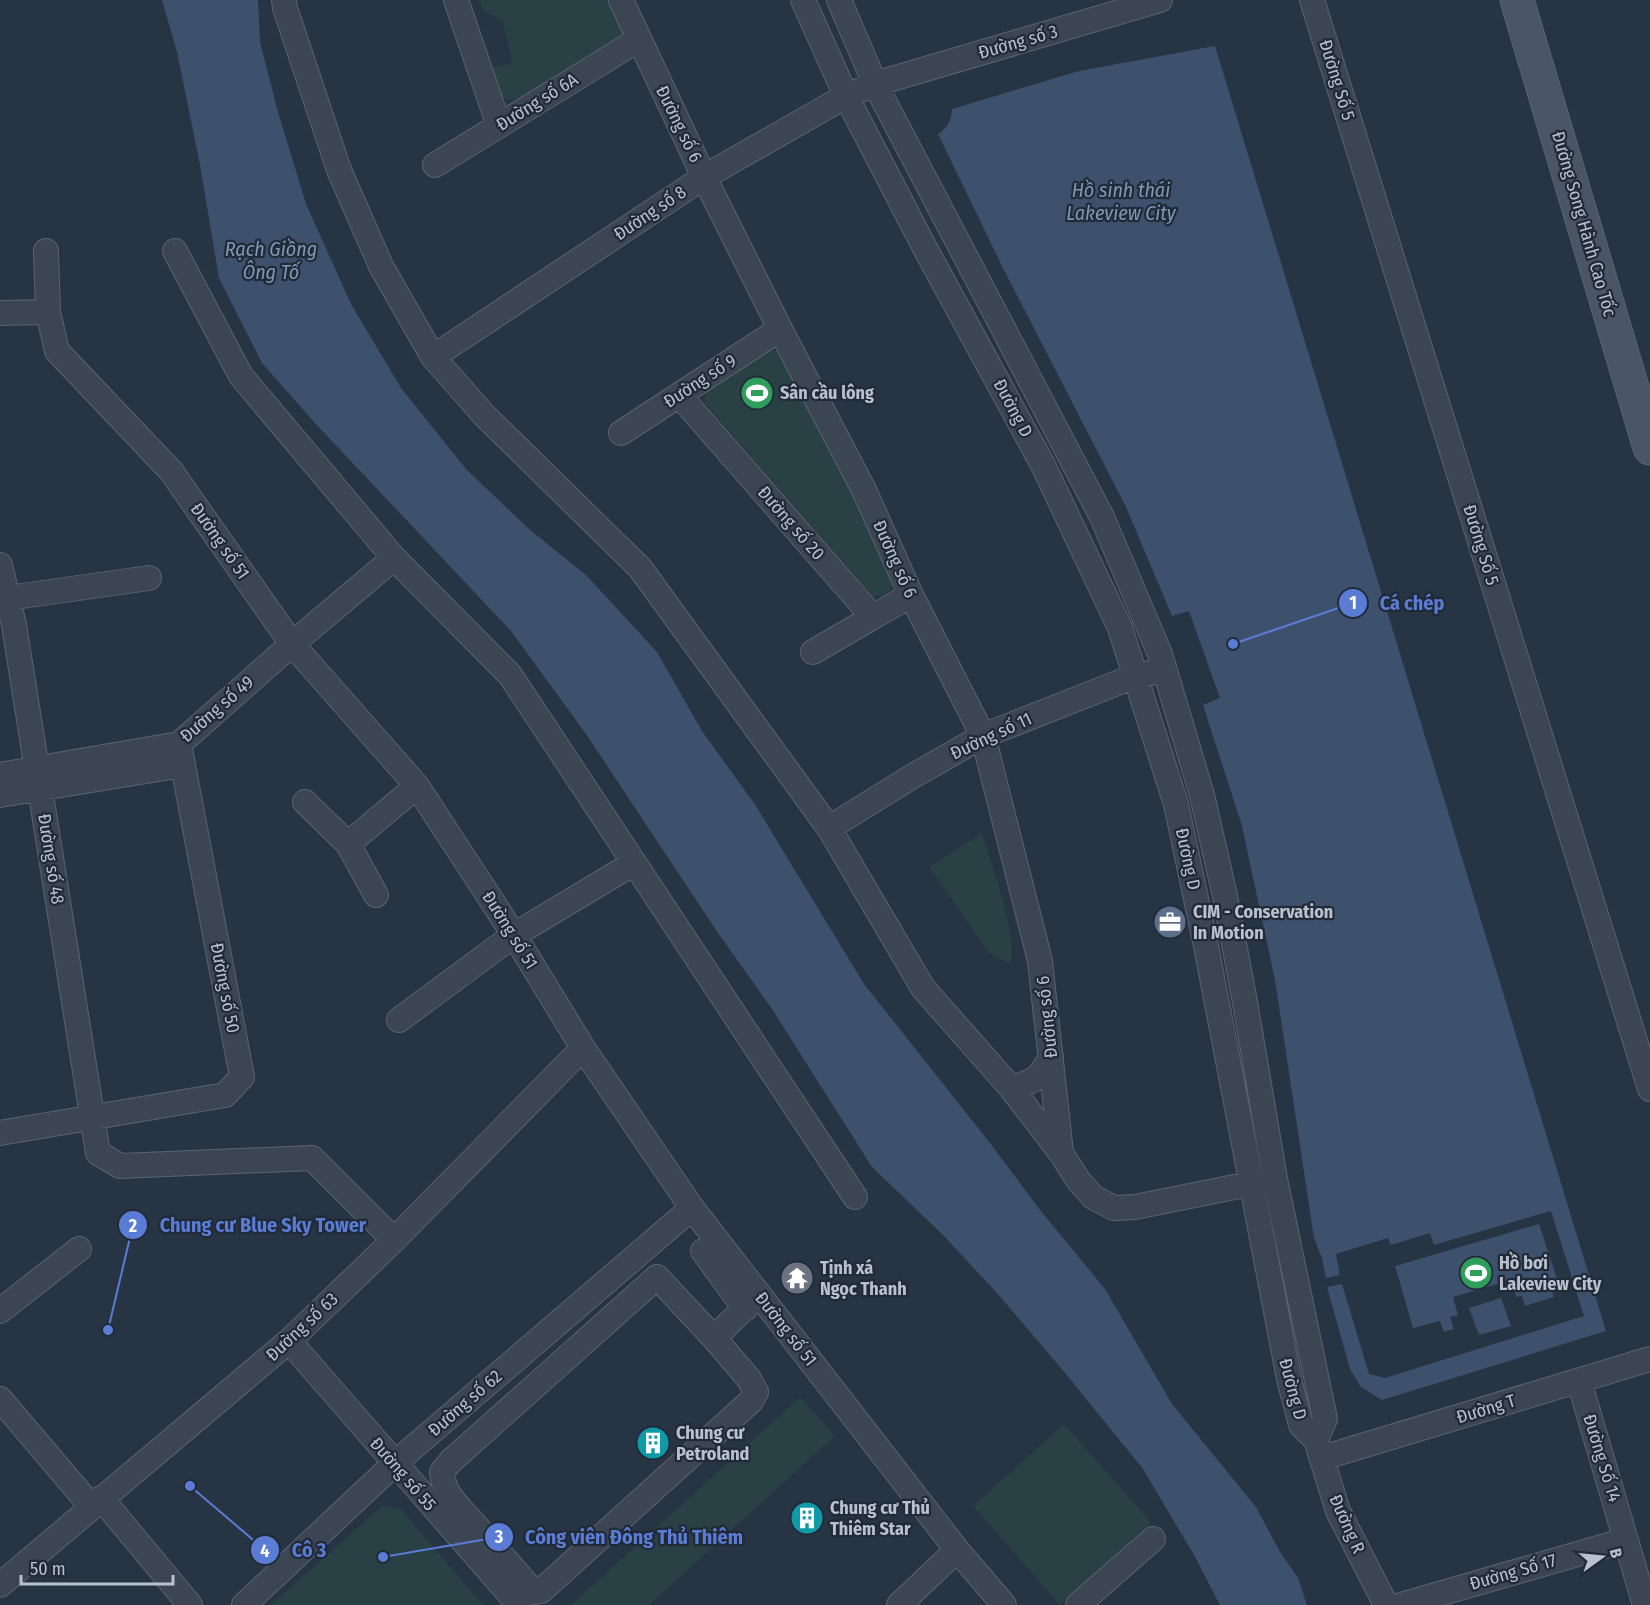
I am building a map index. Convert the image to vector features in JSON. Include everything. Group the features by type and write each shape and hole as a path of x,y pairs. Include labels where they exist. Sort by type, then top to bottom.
{"main road":[{"name":"Đường Song Hành Cao Tốc","path":"1517,0 1650,448"}],"street":[{"path":"284,0 285,9 339,170 381,266 433,357 484,414 640,568 829,828 923,988 1011,1088 1061,1153 1078,1180 1093,1197 1114,1208 1135,1207 1275,1179"},
{"path":"456,0 499,126"},
{"name":"Đường số 6","path":"621,0 704,177 864,490 911,596 983,735 1040,961 1061,1153"},
{"name":"Đường D","path":"803,0 846,96 926,250 1043,465 1120,628 1176,804 1206,946 1289,1379 1301,1425 1319,1449"},
{"name":"Đường D","path":"839,0 875,84 1102,516 1164,669 1202,795 1225,897 1275,1179 1325,1419 1319,1449"},
{"name":"Đường số 3","path":"875,84 1160,0"},
{"name":"Đường Số 5","path":"1312,0 1650,1089"},
{"name":"Đường số 6A","path":"435,165 638,40"},
{"name":"Đường số 8","path":"433,357 704,177 846,96 875,84"},
{"name":"Đường số 51","path":"46,251 48,312 57,351 171,471 292,644 417,786 514,935 583,1048 752,1301 1004,1605"},
{"path":"175,251 241,376 394,558 510,675 855,1197"},
{"path":"0,313 48,312"},
{"name":"Đường số 9","path":"621,433 780,329"},
{"name":"Đường số 20","path":"679,395 873,617"},
{"name":"Đường số 49","path":"0,775 38,779 181,754 292,644 394,558"},
{"name":"Đường số 48","path":"0,565 14,625 98,1153 120,1166 312,1158 394,1240"},
{"path":"8,598 149,578"},
{"path":"813,652 911,596"},
{"name":"Đường số 11","path":"829,828 983,735 1135,676 1164,669"},
{"name":"Đường số 50","path":"93,1117 225,1095 242,1077 181,754"},
{"path":"0,795 38,779"},
{"path":"348,844 417,786"},
{"path":"306,802 348,844 376,895"},
{"path":"399,1020 514,935 634,863"},
{"name":"Đường số 63","path":"0,1585 289,1341 394,1240 583,1048"},
{"path":"1011,1088 1028,1083 1040,1076 1051,1057"},
{"path":"0,1133 93,1117"},
{"name":"Đường số 62","path":"244,1605 394,1464 692,1208"},
{"path":"0,1311 78,1249"},
{"path":"702,1251 752,1301 714,1338"},
{"path":"657,1277 714,1338 749,1379 756,1392 751,1401 541,1591 535,1592 462,1525 453,1501 443,1485 442,1472 451,1461 545,1376 657,1277"},
{"name":"Đường số 55","path":"289,1341 394,1464 462,1525 519,1605"},
{"path":"525,1352 545,1376"},
{"name":"Đường T","path":"1319,1449 1579,1381 1650,1359"},
{"name":"Đường Số 14","path":"1579,1381 1645,1605"},
{"path":"0,1399 190,1605"},
{"name":"Đường R","path":"1319,1449 1338,1511 1386,1605"},
{"path":"1078,1605 1153,1539"},
{"name":"Đường Số 17","path":"1401,1605 1626,1540"},
{"path":"899,1605 957,1550"}],"green space":[{"path":"478,0 612,0 625,30 621,38 521,98 507,99 499,93 492,68 512,63 503,21 484,11"},
{"path":"767,349 779,352 786,359 893,574 892,588 883,595 873,597 705,403 705,395 710,388"},
{"path":"982,833 997,880 1011,937 1010,964 990,954 929,867"},
{"path":"800,1397 835,1436 649,1605 571,1605"},
{"path":"1064,1424 1151,1522 1060,1605 973,1506"},
{"path":"382,1506 401,1509 483,1605 271,1605"}],"water":[{"name":"Rạch Giồng Ông Tố","path":"162,0 258,0 260,42 278,112 306,204 351,304 401,388 466,469 529,529 587,576 657,652 702,731 756,806 864,984 1040,1210 1105,1289 1172,1404 1256,1507 1280,1552 1298,1578 1307,1605 1220,1605 1194,1555 1143,1469 997,1293 942,1234 872,1167 772,1009 716,930 586,734 511,631 314,422 262,363 219,278 200,165 177,52"},
{"name":"Hồ sinh thái Lakeview City","path":"1215,46 1606,1331 1382,1400 1361,1387 1350,1369 1327,1287 1342,1284 1369,1374 1385,1378 1584,1316 1551,1211 1434,1245 1430,1233 1391,1245 1388,1238 1336,1254 1340,1275 1326,1278 1322,1258 1314,1238 1275,980 1242,826 1203,705 1220,698 1189,611 1172,616 1126,507 1003,268 938,134 948,123 952,109 1079,71"},
{"name":"Hồ bơi Lakeview City","path":"1539,1224 1559,1285 1551,1287 1554,1297 1525,1306 1522,1296 1516,1297 1511,1280 1453,1297 1458,1315 1450,1317 1454,1329 1444,1332 1440,1321 1413,1328 1395,1266"},
{"path":"1501,1298 1511,1326 1479,1335 1469,1308"}],"place":[{"name":"Sân cầu lông","path":"757,393"},
{"name":"Cá chép","path":"1233,644"},
{"name":"CIM - Conservation In Motion","path":"1170,922"},
{"name":"Hồ bơi Lakeview City","path":"1476,1273"},
{"name":"Tịnh xá Ngọc Thanh","path":"797,1278"},
{"name":"Chung cư Blue Sky Tower","path":"108,1330"},
{"name":"Chung cư Petroland","path":"653,1443"},
{"name":"Cô 3","path":"190,1486"},
{"name":"Chung cư Thủ Thiêm Star","path":"807,1518"},
{"name":"Công viên Đông Thủ Thiêm","path":"383,1557"}]}
